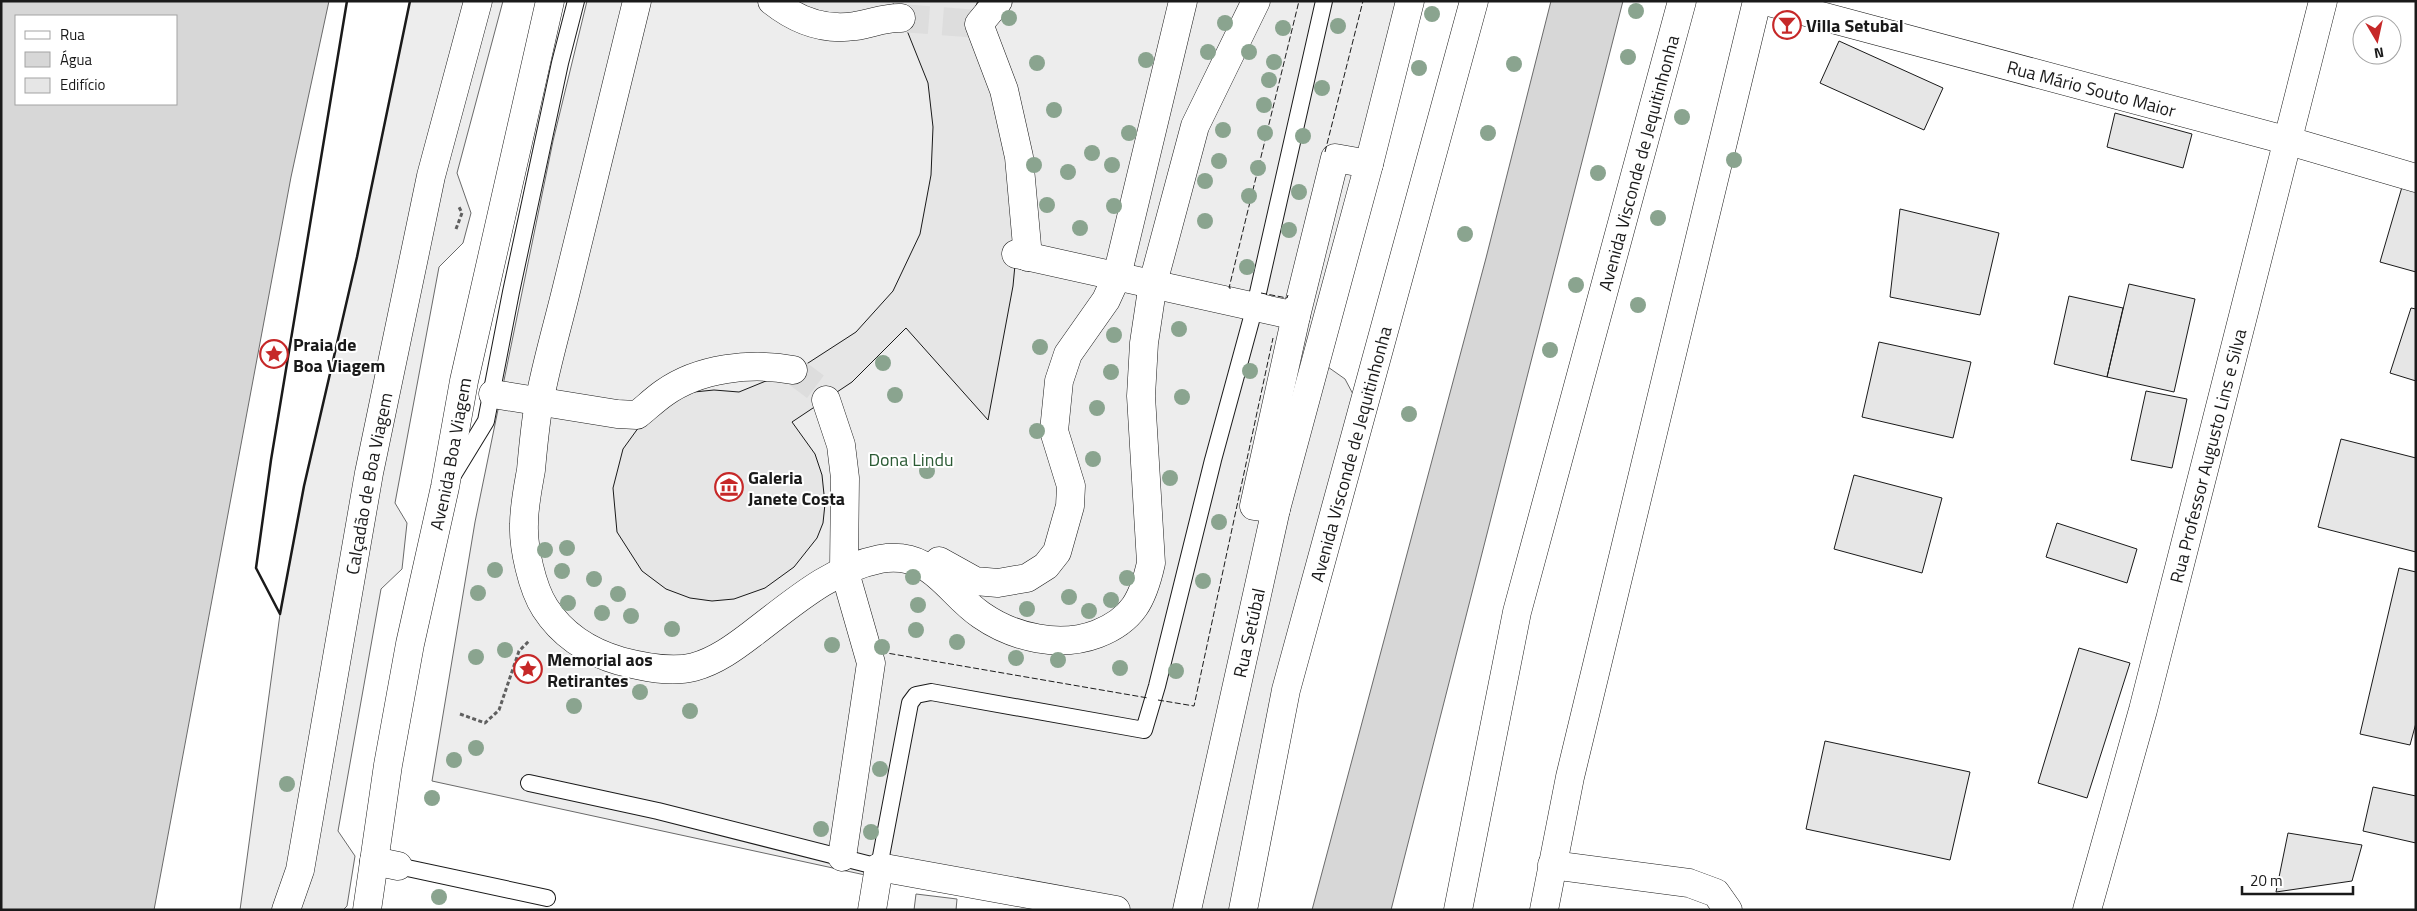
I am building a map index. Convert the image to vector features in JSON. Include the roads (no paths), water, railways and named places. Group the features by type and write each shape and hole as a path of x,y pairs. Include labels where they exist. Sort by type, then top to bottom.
{"street":[{"name":"Calçadão de Boa Viagem","path":"286,910 300,870 369,473 431,176 478,1"},
{"name":"Avenida Boa Viagem","path":"366,910 386,864 388,765 410,644 445,487 464,381 550,1"},
{"path":"637,1 539,402 523,525 529,566 537,592 543,606 563,632 600,655 632,664 666,669 693,667 726,653 824,581 844,564 886,550 909,551 937,560 975,581 998,583 1027,578 1046,566 1057,552 1070,500 1071,486 1054,431 1059,381 1068,354 1106,300 1117,276 1183,1"},
{"path":"772,1 805,22 830,27 854,27 892,18 901,18"},
{"path":"998,1 979,24 1004,90 1019,157 1022,255 1296,316"},
{"path":"844,564 883,558 912,561 938,573 981,615 1010,630 1035,639 1085,638 1108,630 1129,616 1145,590 1151,563 1141,396 1144,343 1153,283 1195,126 1256,1"},
{"path":"1276,509 1254,506 1296,316 1335,158 1369,164 1410,1"},
{"name":"Avenida Visconde de Jequitinhonha","path":"1243,910 1286,690 1474,1"},
{"name":"Avenida Visconde de Jequitinhonha","path":"1458,910 1517,612 1682,1"},
{"path":"1544,910 1572,768 1757,1"},
{"name":"Rua Mário Souto Maior","path":"1765,1 2289,141 2416,178"},
{"name":"Rua Professor Augusto Lins e Silva","path":"2087,910 2142,710 2289,141 2323,1"},
{"name":"Rua Setúbal","path":"1182,906 1276,509 1369,164"},
{"path":"493,394 617,414 636,415 664,392 707,374 739,367 771,366 793,370"},
{"path":"826,400 841,445 845,478 844,564 871,663 842,857"},
{"path":"1552,865 1689,883 1716,893 1728,910"},
{"path":"872,910 880,867 1116,910"}],"lane":[{"path":"445,487 486,421 493,394 511,292 560,63 576,1"},
{"path":"529,783 658,811 880,867 910,703 916,695 931,692 1144,730 1157,686 1213,460 1255,306 1324,1"},
{"path":"386,864 547,898"}],"water":[{"path":"1,1 329,1 291,177 154,910 1,910"},
{"path":"1551,1 1623,1 1391,910 1312,910 1486,258"}],"tunnel":[{"path":"901,18 979,24"},
{"path":"793,370 817,388 826,400"}],"place":[{"name":"Villa Setubal","path":"1787,25"},
{"name":"Praia de Boa Viagem","path":"274,354"},
{"name":"Galeria Janete Costa","path":"729,487"},
{"name":"Memorial aos Retirantes","path":"528,669"}],"park label":[{"name":"Dona Lindu","path":"911,459"}]}
